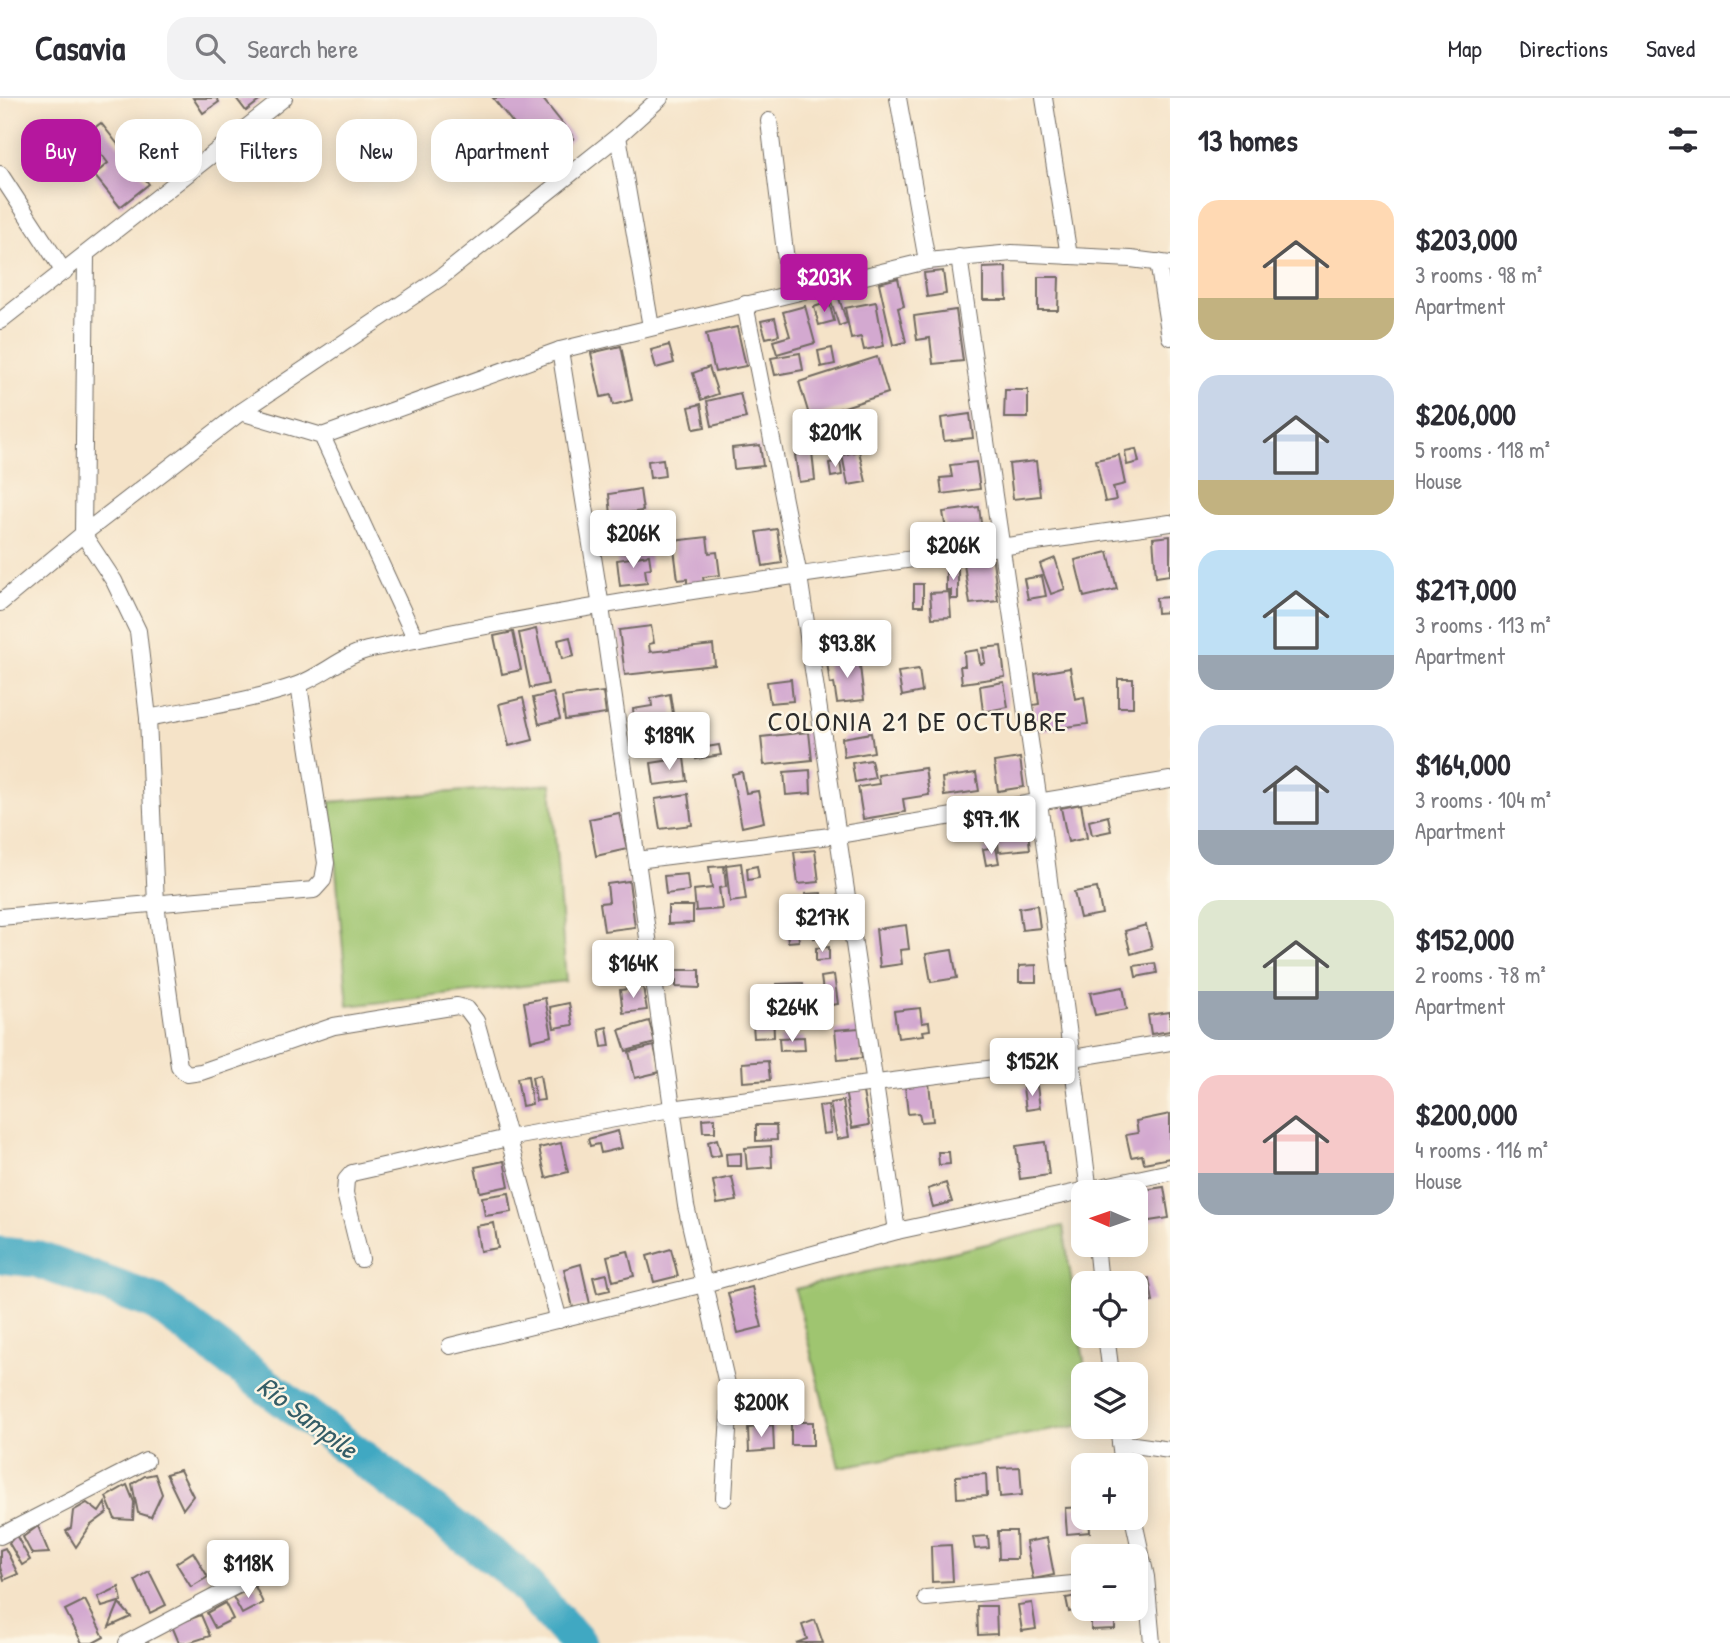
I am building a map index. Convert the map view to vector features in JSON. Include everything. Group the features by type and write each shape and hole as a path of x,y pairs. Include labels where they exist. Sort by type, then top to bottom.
{"street":[{"path":"0,321 284,98"},
{"path":"0,603 83,534 241,412 440,278 618,136 660,98"},
{"path":"898,98 927,261"},
{"path":"1044,98 1069,257"},
{"path":"769,121 790,293"},
{"path":"618,136 651,327"},
{"path":"0,174 64,272"},
{"path":"241,412 322,436 560,350 927,261 959,257 1012,253 1164,263 1170,337"},
{"path":"86,255 83,534 114,581 138,631 148,718 156,904 180,1066 187,1074 201,1072 334,1026 457,1006 467,1009 476,1021 559,1321"},
{"path":"959,257 1038,802 1088,1180"},
{"path":"745,304 799,576 897,1231"},
{"path":"560,350 601,607 686,1206 730,1397 724,1498"},
{"path":"322,436 416,640"},
{"path":"148,718 250,698 299,685 363,651 416,640 799,576 1170,523"},
{"path":"0,917 314,890 323,880 326,863 299,685"},
{"path":"637,860 838,835 1170,780"},
{"path":"361,1259 345,1193 346,1180 352,1173 508,1138 671,1109 1073,1058 1170,1042"},
{"path":"1136,1180 1170,1172"},
{"path":"450,1346 704,1284 897,1231 1071,1195"},
{"path":"1135,1439 1170,1450"},
{"path":"0,1536 146,1461"},
{"path":"127,1643 266,1570"},
{"path":"926,1598 1071,1584"},
{"path":"1148,1616 1153,1643"}],"green space":[{"path":"551,784 566,981 348,1006 330,802"},
{"path":"1063,1226 1071,1277 1071,1348 1082,1348 1084,1362 1071,1362 1071,1427 839,1467 795,1289"}],"building":[{"path":"193,98 217,98 219,102 203,113"},
{"path":"236,98 263,98 246,111"},
{"path":"493,98 542,98 559,119 510,119"},
{"path":"101,123 115,141 115,182 149,184 120,207 100,182 101,169 108,163 101,154"},
{"path":"1006,267 1007,300 983,300 983,268"},
{"path":"943,271 946,294 927,297 924,273"},
{"path":"1038,277 1059,277 1058,310 1038,310"},
{"path":"898,278 904,306 898,308 906,342 893,345 879,283"},
{"path":"837,292 847,323 839,326 829,295"},
{"path":"829,302 834,321 819,325 814,307"},
{"path":"876,302 884,346 864,350 861,337 851,339 845,308"},
{"path":"805,306 815,343 777,354 773,341 790,336 783,312"},
{"path":"956,310 963,361 933,364 930,338 917,340 914,316"},
{"path":"775,318 779,335 766,338 761,321"},
{"path":"737,327 746,366 715,372 706,334"},
{"path":"669,345 674,363 656,368 651,350"},
{"path":"621,346 632,400 613,405 611,395 601,397 591,353"},
{"path":"832,348 835,364 821,367 818,351"},
{"path":"800,353 803,370 775,375 771,358"},
{"path":"877,357 888,393 810,418 799,382"},
{"path":"709,367 718,394 701,400 693,373"},
{"path":"1005,390 1028,390 1028,418 1004,418"},
{"path":"740,393 746,418 712,426 707,401"},
{"path":"701,404 705,427 694,429 689,407"},
{"path":"970,414 973,438 944,441 941,418"},
{"path":"760,445 763,466 734,469 732,448"},
{"path":"1136,449 1139,462 1127,465 1125,451"},
{"path":"859,451 866,482 848,485 842,455"},
{"path":"812,452 815,480 799,482 795,455"},
{"path":"1119,455 1125,484 1113,487 1116,500 1105,502 1096,460"},
{"path":"663,459 665,476 650,478 648,461"},
{"path":"840,461 842,475 831,477 829,463"},
{"path":"1036,461 1040,496 1013,499 1009,464"},
{"path":"976,462 980,489 942,494 940,478 952,477 950,465"},
{"path":"640,489 643,511 611,515 609,494"},
{"path":"979,507 982,531 947,536 943,512"},
{"path":"777,529 782,563 763,566 757,532"},
{"path":"1170,536 1170,575 1156,577 1153,538"},
{"path":"707,537 709,553 717,552 720,575 703,577 704,583 687,585 687,579 678,580 673,541"},
{"path":"1108,552 1117,589 1084,597 1075,560"},
{"path":"649,555 651,568 645,569 647,583 620,586 617,560"},
{"path":"1055,558 1065,589 1051,594 1040,564"},
{"path":"993,560 998,601 970,604 964,564"},
{"path":"946,569 958,569 958,599 951,599 951,590 946,590"},
{"path":"1042,576 1046,596 1028,599 1024,579"},
{"path":"914,584 923,584 923,606 914,606"},
{"path":"949,592 951,617 932,618 930,593"},
{"path":"1170,597 1170,612 1157,613 1156,598"},
{"path":"651,626 654,643 649,644 650,652 713,645 715,665 625,675 619,630"},
{"path":"536,629 548,684 530,688 519,633"},
{"path":"513,632 521,670 502,674 494,636"},
{"path":"570,637 574,656 562,659 558,640"},
{"path":"1001,646 1005,677 962,683 960,666 965,666 964,652 978,650 980,664 985,663 983,648"},
{"path":"859,658 864,700 837,703 834,683 830,684 827,662"},
{"path":"1070,668 1075,699 1084,697 1088,724 1037,731 1033,705 1039,704 1035,674"},
{"path":"919,669 922,692 902,696 898,672"},
{"path":"791,679 793,701 770,703 767,682"},
{"path":"1118,679 1133,679 1133,707 1118,707"},
{"path":"1004,682 1008,707 983,712 980,686"},
{"path":"603,692 606,714 565,720 562,697"},
{"path":"553,693 560,719 539,724 533,698"},
{"path":"670,694 674,720 635,726 633,709 652,706 651,698"},
{"path":"523,698 533,740 509,746 499,704"},
{"path":"809,732 812,760 764,765 761,737"},
{"path":"871,733 874,752 844,757 842,738"},
{"path":"719,745 721,755 696,759 695,749"},
{"path":"684,758 687,781 654,785 651,763"},
{"path":"1020,758 1024,787 998,791 994,762"},
{"path":"871,760 875,778 855,782 852,763"},
{"path":"925,768 929,795 903,799 905,812 863,819 858,787 879,784 878,775"},
{"path":"810,770 811,793 786,795 784,772"},
{"path":"742,772 746,793 758,791 764,822 742,827 732,774"},
{"path":"976,773 979,791 944,796 942,778"},
{"path":"688,794 692,825 660,829 655,799"},
{"path":"1081,804 1087,838 1068,842 1061,808"},
{"path":"619,813 627,849 596,856 589,819"},
{"path":"1108,816 1111,831 1092,835 1089,821"},
{"path":"1027,822 1030,849 999,852 996,826"},
{"path":"996,847 999,863 986,865 983,849"},
{"path":"815,850 819,882 798,884 794,852"},
{"path":"741,863 746,900 730,902 726,865"},
{"path":"724,866 726,887 719,888 722,909 696,911 694,890 712,888 709,867"},
{"path":"757,866 759,878 748,880 747,868"},
{"path":"687,874 689,891 666,894 664,876"},
{"path":"629,881 635,927 604,931 600,903 609,902 607,884"},
{"path":"1097,888 1102,914 1080,918 1074,892"},
{"path":"821,893 822,904 805,905 805,894"},
{"path":"1037,905 1040,928 1022,930 1019,908"},
{"path":"668,906 693,906 693,923 668,924"},
{"path":"824,917 826,936 814,938 811,919"},
{"path":"797,918 799,941 788,942 786,919"},
{"path":"906,925 909,949 900,950 902,964 880,967 876,929"},
{"path":"1146,925 1152,948 1131,954 1125,931"},
{"path":"829,947 829,960 816,961 816,948"},
{"path":"952,950 957,978 931,982 926,954"},
{"path":"1155,963 1157,973 1136,977 1134,966"},
{"path":"1036,965 1036,982 1019,982 1019,966"},
{"path":"676,970 700,970 700,988 676,987"},
{"path":"834,975 838,1004 825,1006 821,977"},
{"path":"803,983 804,1000 778,1001 777,984"},
{"path":"643,987 647,1010 623,1013 620,990"},
{"path":"1123,987 1127,1009 1095,1015 1090,993"},
{"path":"545,998 552,1036 531,1041 524,1002"},
{"path":"569,1003 573,1025 554,1028 550,1007"},
{"path":"920,1008 922,1023 929,1022 930,1030 923,1031 924,1035 898,1038 894,1011"},
{"path":"773,1010 774,1037 754,1038 752,1011"},
{"path":"1170,1012 1170,1031 1151,1034 1148,1015"},
{"path":"649,1021 655,1043 626,1051 619,1030"},
{"path":"607,1027 610,1046 602,1047 599,1029"},
{"path":"859,1028 862,1058 838,1060 835,1030"},
{"path":"804,1037 805,1050 780,1051 779,1038"},
{"path":"654,1046 660,1072 635,1078 629,1052"},
{"path":"768,1061 770,1080 743,1082 742,1063"},
{"path":"540,1075 544,1100 536,1101 532,1077"},
{"path":"528,1076 532,1104 522,1106 517,1078"},
{"path":"929,1083 933,1121 921,1122 919,1113 908,1114 905,1086"},
{"path":"1037,1086 1040,1108 1026,1110 1023,1088"},
{"path":"862,1087 869,1125 852,1128 845,1091"},
{"path":"843,1101 849,1137 837,1139 830,1103"},
{"path":"828,1105 831,1133 823,1134 819,1106"},
{"path":"1170,1114 1170,1158 1144,1163 1142,1155 1131,1157 1126,1135 1138,1133 1136,1121"},
{"path":"715,1118 715,1132 703,1132 702,1119"},
{"path":"756,1125 776,1125 777,1140 756,1141"},
{"path":"618,1131 622,1148 601,1153 599,1144 590,1146 588,1139"},
{"path":"717,1139 721,1155 711,1157 708,1142"},
{"path":"1045,1142 1049,1175 1020,1179 1016,1146"},
{"path":"561,1143 568,1172 546,1178 539,1148"},
{"path":"771,1146 772,1167 747,1169 745,1148"},
{"path":"938,1152 949,1152 950,1164 939,1165"},
{"path":"741,1153 741,1166 727,1166 726,1154"},
{"path":"504,1161 509,1186 480,1192 475,1167"},
{"path":"732,1177 737,1201 717,1204 713,1181"},
{"path":"946,1183 952,1202 933,1207 928,1189"},
{"path":"1164,1187 1169,1218 1148,1221 1148,1189"},
{"path":"509,1193 512,1212 485,1216 482,1197"},
{"path":"494,1223 498,1248 480,1251 476,1226"},
{"path":"671,1249 678,1276 654,1282 647,1256"},
{"path":"628,1251 634,1276 613,1281 607,1256"},
{"path":"581,1264 590,1304 573,1308 564,1269"},
{"path":"607,1274 610,1290 597,1293 593,1277"},
{"path":"1148,1278 1153,1302 1148,1303"},
{"path":"752,1287 762,1327 738,1333 728,1293"},
{"path":"791,1422 813,1422 813,1445 791,1445"},
{"path":"773,1425 774,1450 749,1452 748,1428"},
{"path":"1020,1467 1022,1495 1000,1497 998,1468"},
{"path":"180,1470 193,1496 183,1509 166,1474"},
{"path":"155,1474 162,1494 151,1517 138,1513 132,1484 145,1476"},
{"path":"986,1474 987,1496 957,1498 956,1476"},
{"path":"127,1485 134,1502 133,1520 115,1519 106,1497"},
{"path":"87,1503 99,1512 105,1503 107,1513 91,1525 76,1547 66,1531 71,1528 73,1511"},
{"path":"1065,1508 1071,1508 1071,1530 1090,1532 1067,1534"},
{"path":"38,1526 49,1553 32,1554 23,1537"},
{"path":"998,1531 1016,1531 1017,1559 999,1559"},
{"path":"16,1535 30,1560 22,1565 9,1543"},
{"path":"988,1536 989,1548 975,1549 973,1537"},
{"path":"1047,1538 1054,1575 1033,1579 1026,1542"},
{"path":"951,1545 953,1581 932,1582 931,1546"},
{"path":"5,1548 18,1574 4,1580 0,1567 0,1550"},
{"path":"193,1552 208,1577 191,1587 176,1563"},
{"path":"149,1571 166,1605 150,1613 135,1580"},
{"path":"255,1586 263,1603 242,1614 233,1597"},
{"path":"119,1587 122,1601 102,1607 98,1597"},
{"path":"1071,1597 1071,1612 1069,1612 1066,1598"},
{"path":"85,1600 104,1637 93,1643 82,1643 65,1610"},
{"path":"119,1603 131,1617 109,1627"},
{"path":"225,1603 233,1619 215,1628 207,1613"},
{"path":"1032,1603 1036,1629 1022,1631 1018,1605"},
{"path":"977,1606 996,1606 997,1634 978,1635"},
{"path":"201,1615 210,1636 179,1643 172,1626"},
{"path":"815,1620 823,1643 796,1643 807,1639 802,1625"},
{"path":"1091,1621 1115,1621 1115,1629 1091,1630"}],"waterway":[{"name":"Río Sampile","path":"0,1255 36,1259 155,1302 513,1572 578,1643"}],"district":[{"name":"COLONIA 21 DE OCTUBRE","path":"918,721"}]}
